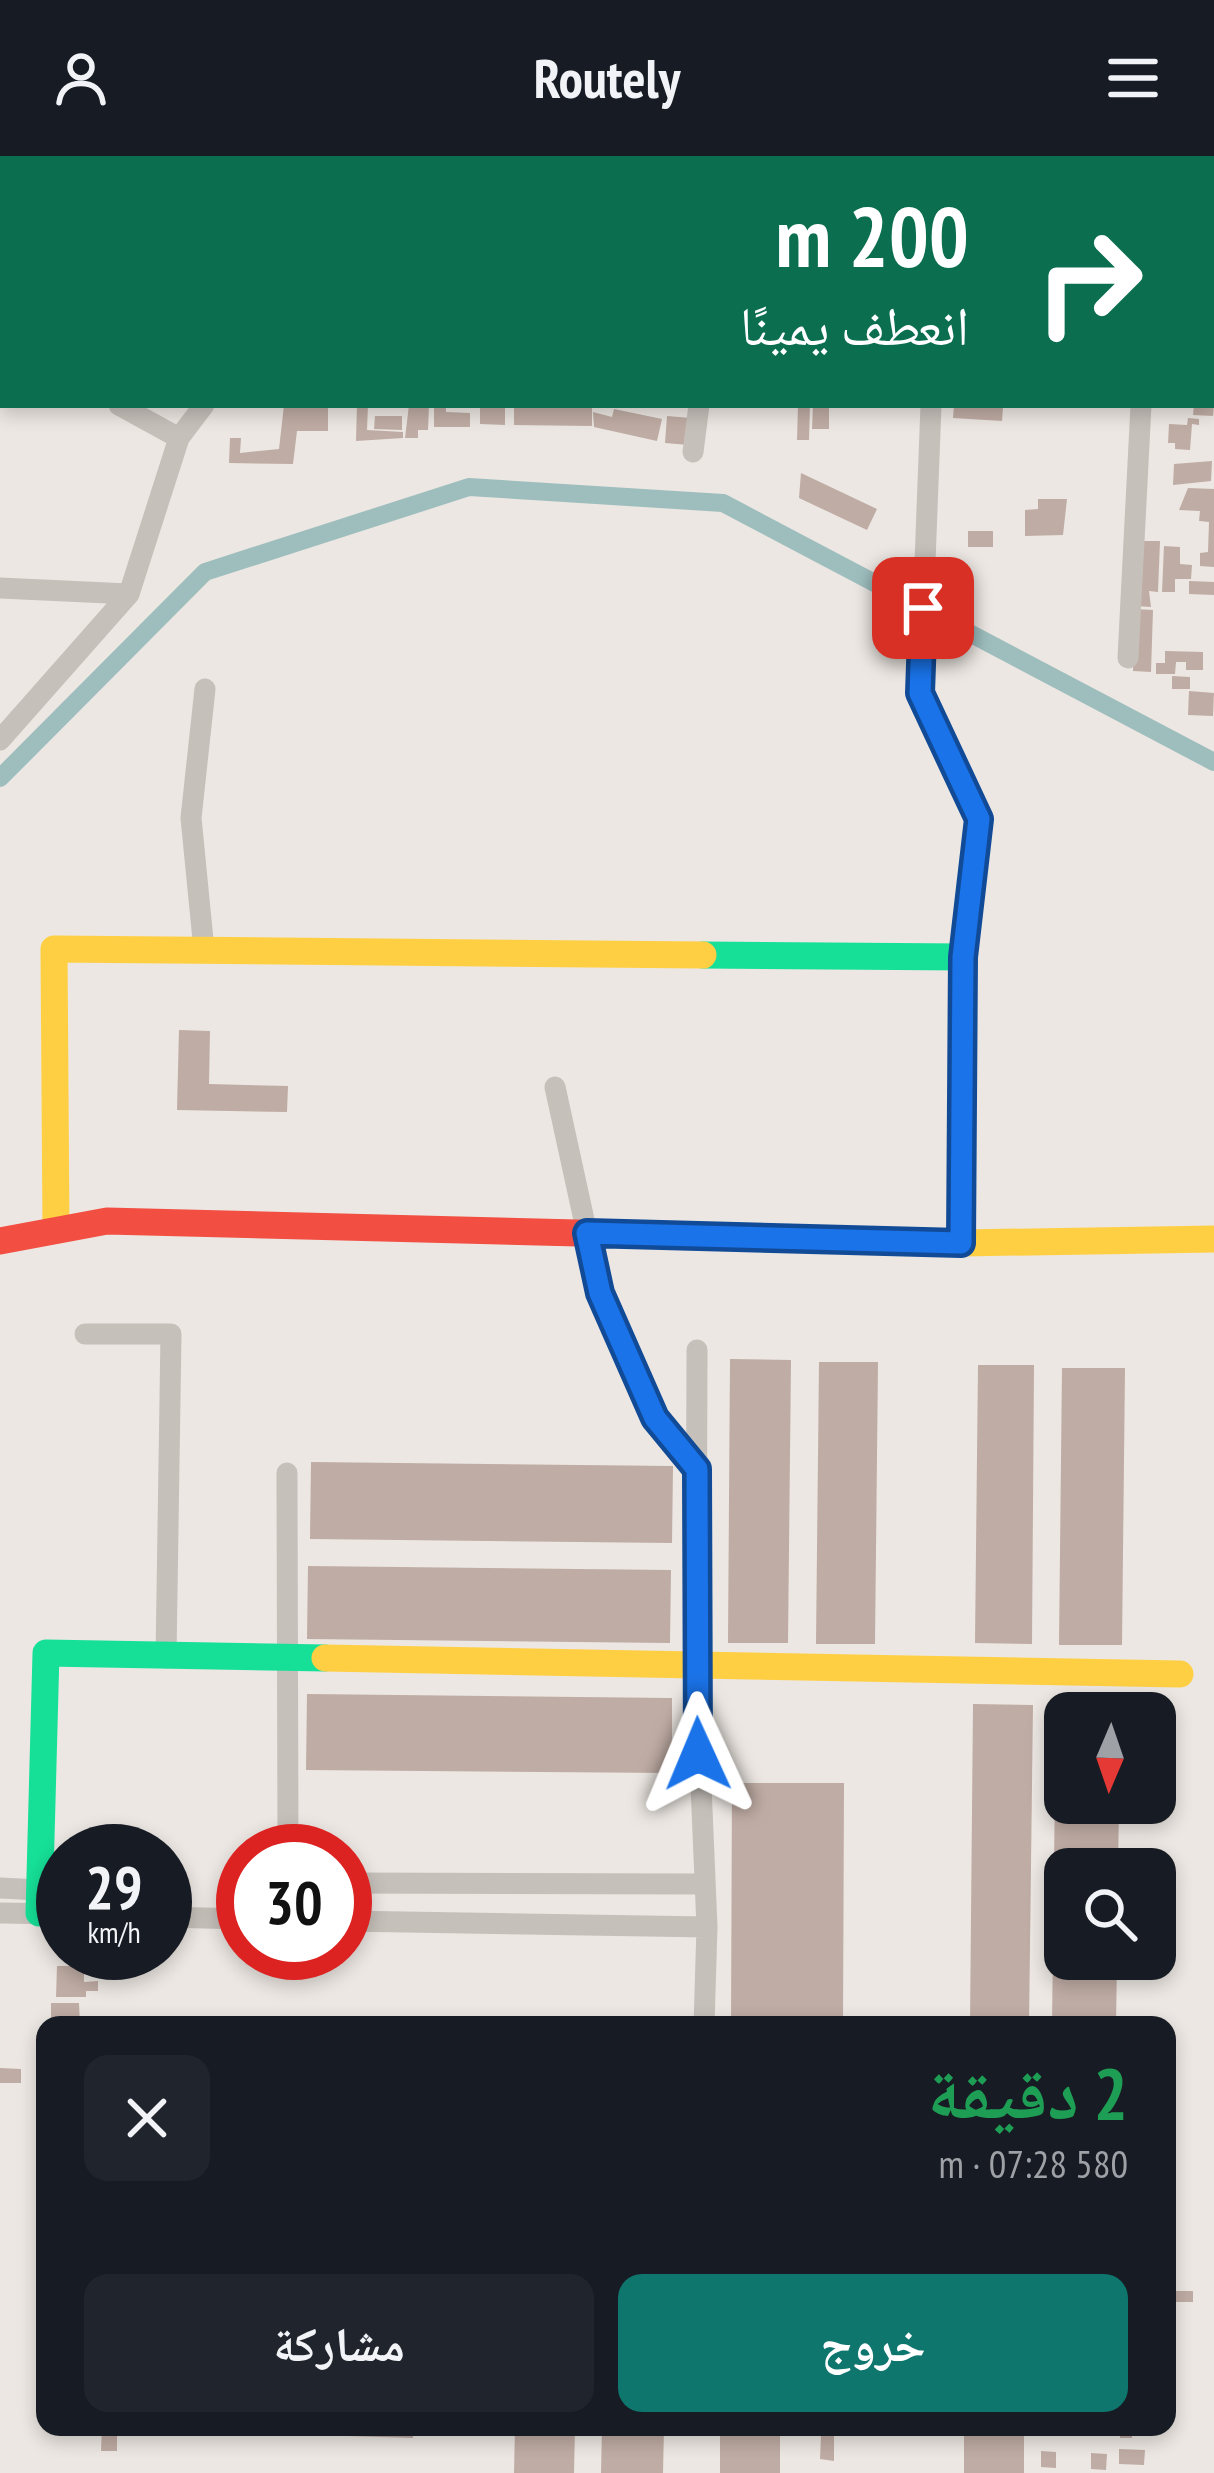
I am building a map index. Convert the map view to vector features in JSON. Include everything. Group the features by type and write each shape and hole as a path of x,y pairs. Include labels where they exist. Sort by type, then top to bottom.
{"street":[{"path":"125,408 179,437"},
{"path":"0,740 129,594 179,437 202,408"},
{"path":"693,452 699,408"},
{"path":"932,408 920,693 979,819 963,957 961,1243"},
{"path":"1128,658 1141,408"},
{"path":"0,588 129,594"},
{"path":"204,950 191,818 205,689"},
{"path":"56,1231 53,949 963,957"},
{"path":"555,1087 600,1293 655,1418 697,1469"},
{"path":"0,1240 107,1221 961,1243 1214,1239"},
{"path":"85,1334 171,1334 166,1658"},
{"path":"697,1350 696,1666 706,1927 704,2016"},
{"path":"287,1473 288,1824"},
{"path":"47,1824 46,1653 1180,1674"},
{"path":"372,1883 701,1884"},
{"path":"0,1888 36,1901"},
{"path":"0,1912 36,1907"},
{"path":"372,1921 706,1927"}],"building":[{"path":"284,408 328,408 328,431 297,431 293,464 229,463 230,438 241,438 240,453 279,449"},
{"path":"357,408 368,408 367,430 403,432 403,438 356,441"},
{"path":"409,408 429,408 428,430 418,430 418,438 405,438"},
{"path":"434,408 470,413 470,427 434,427"},
{"path":"480,408 505,408 505,425 480,424"},
{"path":"514,408 592,408 592,426 514,425"},
{"path":"798,408 810,408 809,440 797,440"},
{"path":"813,408 829,408 829,429 812,429"},
{"path":"954,408 1003,408 1002,421 953,418"},
{"path":"1194,408 1214,408 1213,416 1193,415"},
{"path":"614,409 662,419 657,441 594,427 593,412 612,417"},
{"path":"375,416 402,416 402,430 374,429"},
{"path":"667,416 691,418 689,445 665,443"},
{"path":"1188,418 1199,419 1199,425 1192,424 1190,450 1175,449 1175,443 1168,443 1169,424 1187,425"},
{"path":"1212,461 1211,481 1173,485 1174,464"},
{"path":"801,473 877,509 867,530 799,498"},
{"path":"1188,488 1214,489 1214,567 1200,566 1200,553 1208,552 1209,522 1199,521 1200,511 1179,510"},
{"path":"1038,499 1067,499 1063,535 1025,536 1025,510 1038,509"},
{"path":"968,531 993,531 993,547 968,547"},
{"path":"1137,541 1160,541 1158,592 1149,591 1151,607 1136,606"},
{"path":"1164,546 1180,547 1180,564 1192,565 1191,579 1175,579 1175,592 1162,592"},
{"path":"1189,581 1214,582 1214,595 1189,594"},
{"path":"1135,609 1153,610 1151,672 1133,671"},
{"path":"1165,651 1203,652 1203,670 1186,670 1186,662 1176,662 1175,674 1156,674 1156,663 1165,663"},
{"path":"1172,676 1190,677 1190,689 1172,689"},
{"path":"1189,691 1214,693 1213,716 1188,715"},
{"path":"179,1030 210,1031 209,1084 288,1086 287,1112 177,1110"},
{"path":"730,1359 791,1360 788,1643 728,1643"},
{"path":"819,1362 878,1362 875,1644 816,1644"},
{"path":"978,1365 1034,1365 1032,1644 975,1643"},
{"path":"1062,1368 1125,1368 1122,1645 1059,1645"},
{"path":"311,1462 673,1466 672,1543 310,1539"},
{"path":"308,1566 671,1570 670,1643 307,1639"},
{"path":"307,1694 672,1698 672,1773 306,1770"},
{"path":"973,1704 1033,1705 1029,2016 970,2016"},
{"path":"732,1783 844,1783 843,2016 731,2016"},
{"path":"1055,1824 1119,1824 1118,1848 1054,1848"},
{"path":"57,1980 98,1981 98,1991 86,1991 86,1997 56,1997"},
{"path":"1053,1980 1117,1980 1116,2016 1052,2016"},
{"path":"51,2003 79,2003 80,2016 51,2016"},
{"path":"0,2068 21,2069 21,2083 0,2083"},
{"path":"1176,2291 1193,2291 1193,2302 1176,2302"},
{"path":"102,2436 117,2436 117,2451 101,2451"},
{"path":"515,2436 575,2436 574,2473 514,2473"},
{"path":"602,2436 664,2436 663,2473 601,2473"},
{"path":"720,2436 780,2436 780,2473 720,2473"},
{"path":"821,2436 834,2436 834,2461 820,2459"},
{"path":"964,2436 1024,2436 1024,2473 964,2473"},
{"path":"1119,2449 1145,2450 1144,2465 1119,2464"},
{"path":"1041,2451 1056,2452 1056,2468 1041,2467"},
{"path":"1091,2453 1107,2454 1106,2470 1091,2469"}],"waterway":[{"path":"0,778 205,572 469,487 723,503 1214,762"}],"traffic: fast":[{"path":"703,955 963,957"},
{"path":"41,1824 46,1653 325,1658"}],"traffic: slow":[{"path":"56,1230 54,949 703,955"},
{"path":"696,1236 961,1243 1214,1239"},
{"path":"325,1658 1180,1674"}],"traffic: jam":[{"path":"0,1241 107,1221 696,1236"}],"route":[{"path":"698,1754 697,1469 655,1418 600,1293 587,1233 961,1243 963,957 979,819 920,693 923,608"}]}
